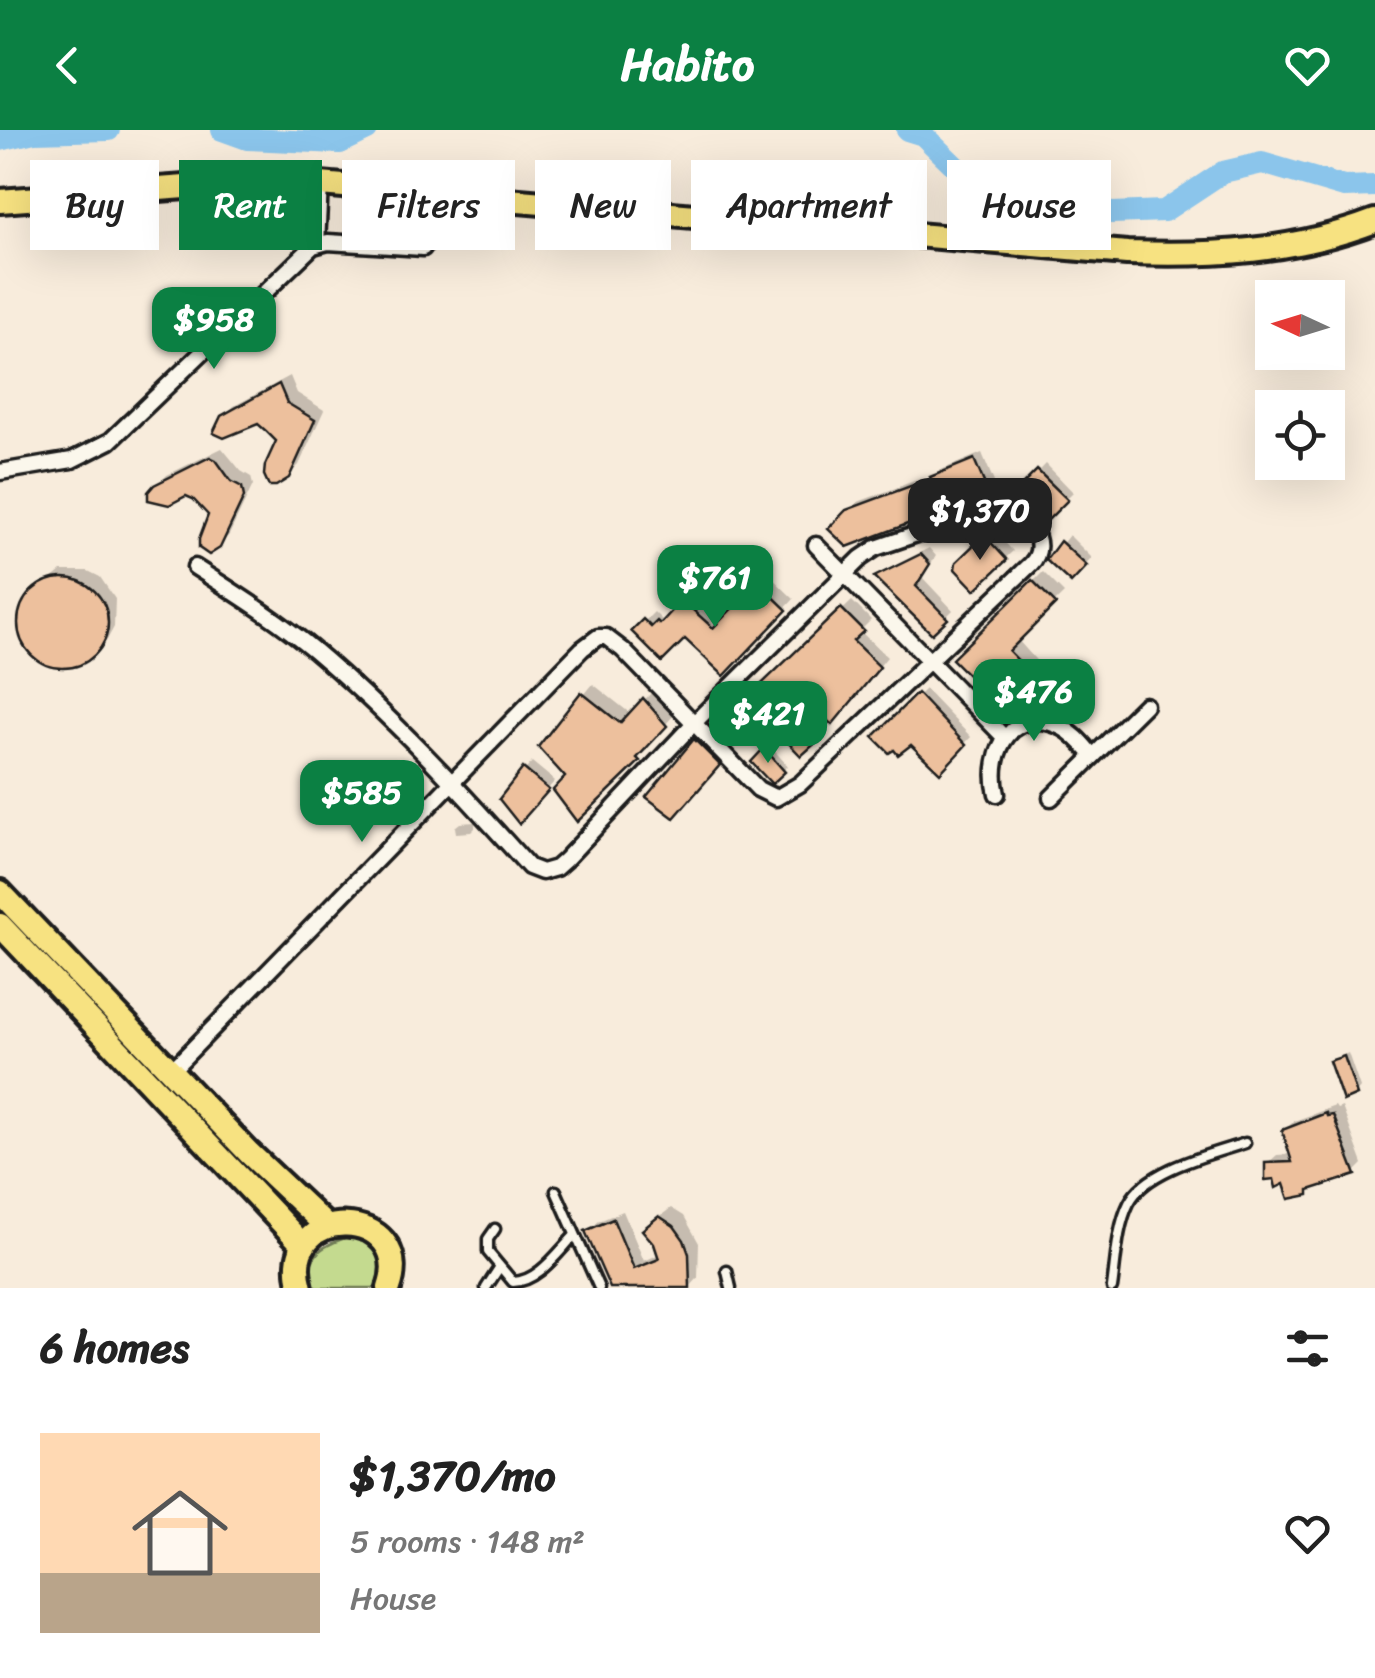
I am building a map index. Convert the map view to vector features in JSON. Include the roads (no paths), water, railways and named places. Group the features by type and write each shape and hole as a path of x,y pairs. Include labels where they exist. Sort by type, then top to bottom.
{"main road":[{"path":"322,184 1161,254 1229,253 1290,246 1343,234 1375,221"},
{"path":"0,201 179,187"},
{"path":"0,892 290,1194 326,1226"},
{"path":"0,925 304,1246"},
{"path":"301,1288 298,1260 304,1246 326,1226 352,1223 375,1233 390,1254 389,1288"}],"street":[{"path":"0,472 72,460 110,441 311,250"},
{"path":"171,1071 452,781 582,649 598,638 606,637 623,650 694,723 758,789 768,796 782,796 800,784 1038,557 1040,541 1025,520 1007,506 988,508 876,548 861,558 694,723 565,860 548,872 536,872 530,867 452,781 312,648 194,567"},
{"path":"816,545 1004,737"},
{"path":"1052,798 1146,705"},
{"path":"997,794 994,768 1004,737 1028,723 1052,724 1073,734 1093,756"}],"lane":[{"path":"1112,1288 1125,1211 1135,1193 1180,1165 1245,1143"},
{"path":"556,1190 599,1288"},
{"path":"495,1229 488,1239 488,1252 513,1282 528,1280 575,1235"},
{"path":"486,1288 499,1268"},
{"path":"727,1270 731,1288"}],"waterway":[{"path":"0,140 34,132 109,130"},
{"path":"222,130 247,139 340,143 367,130"},
{"path":"907,130 923,135 959,170 1067,208 1112,213 1164,211 1223,172 1262,163 1344,187 1375,186"}]}
